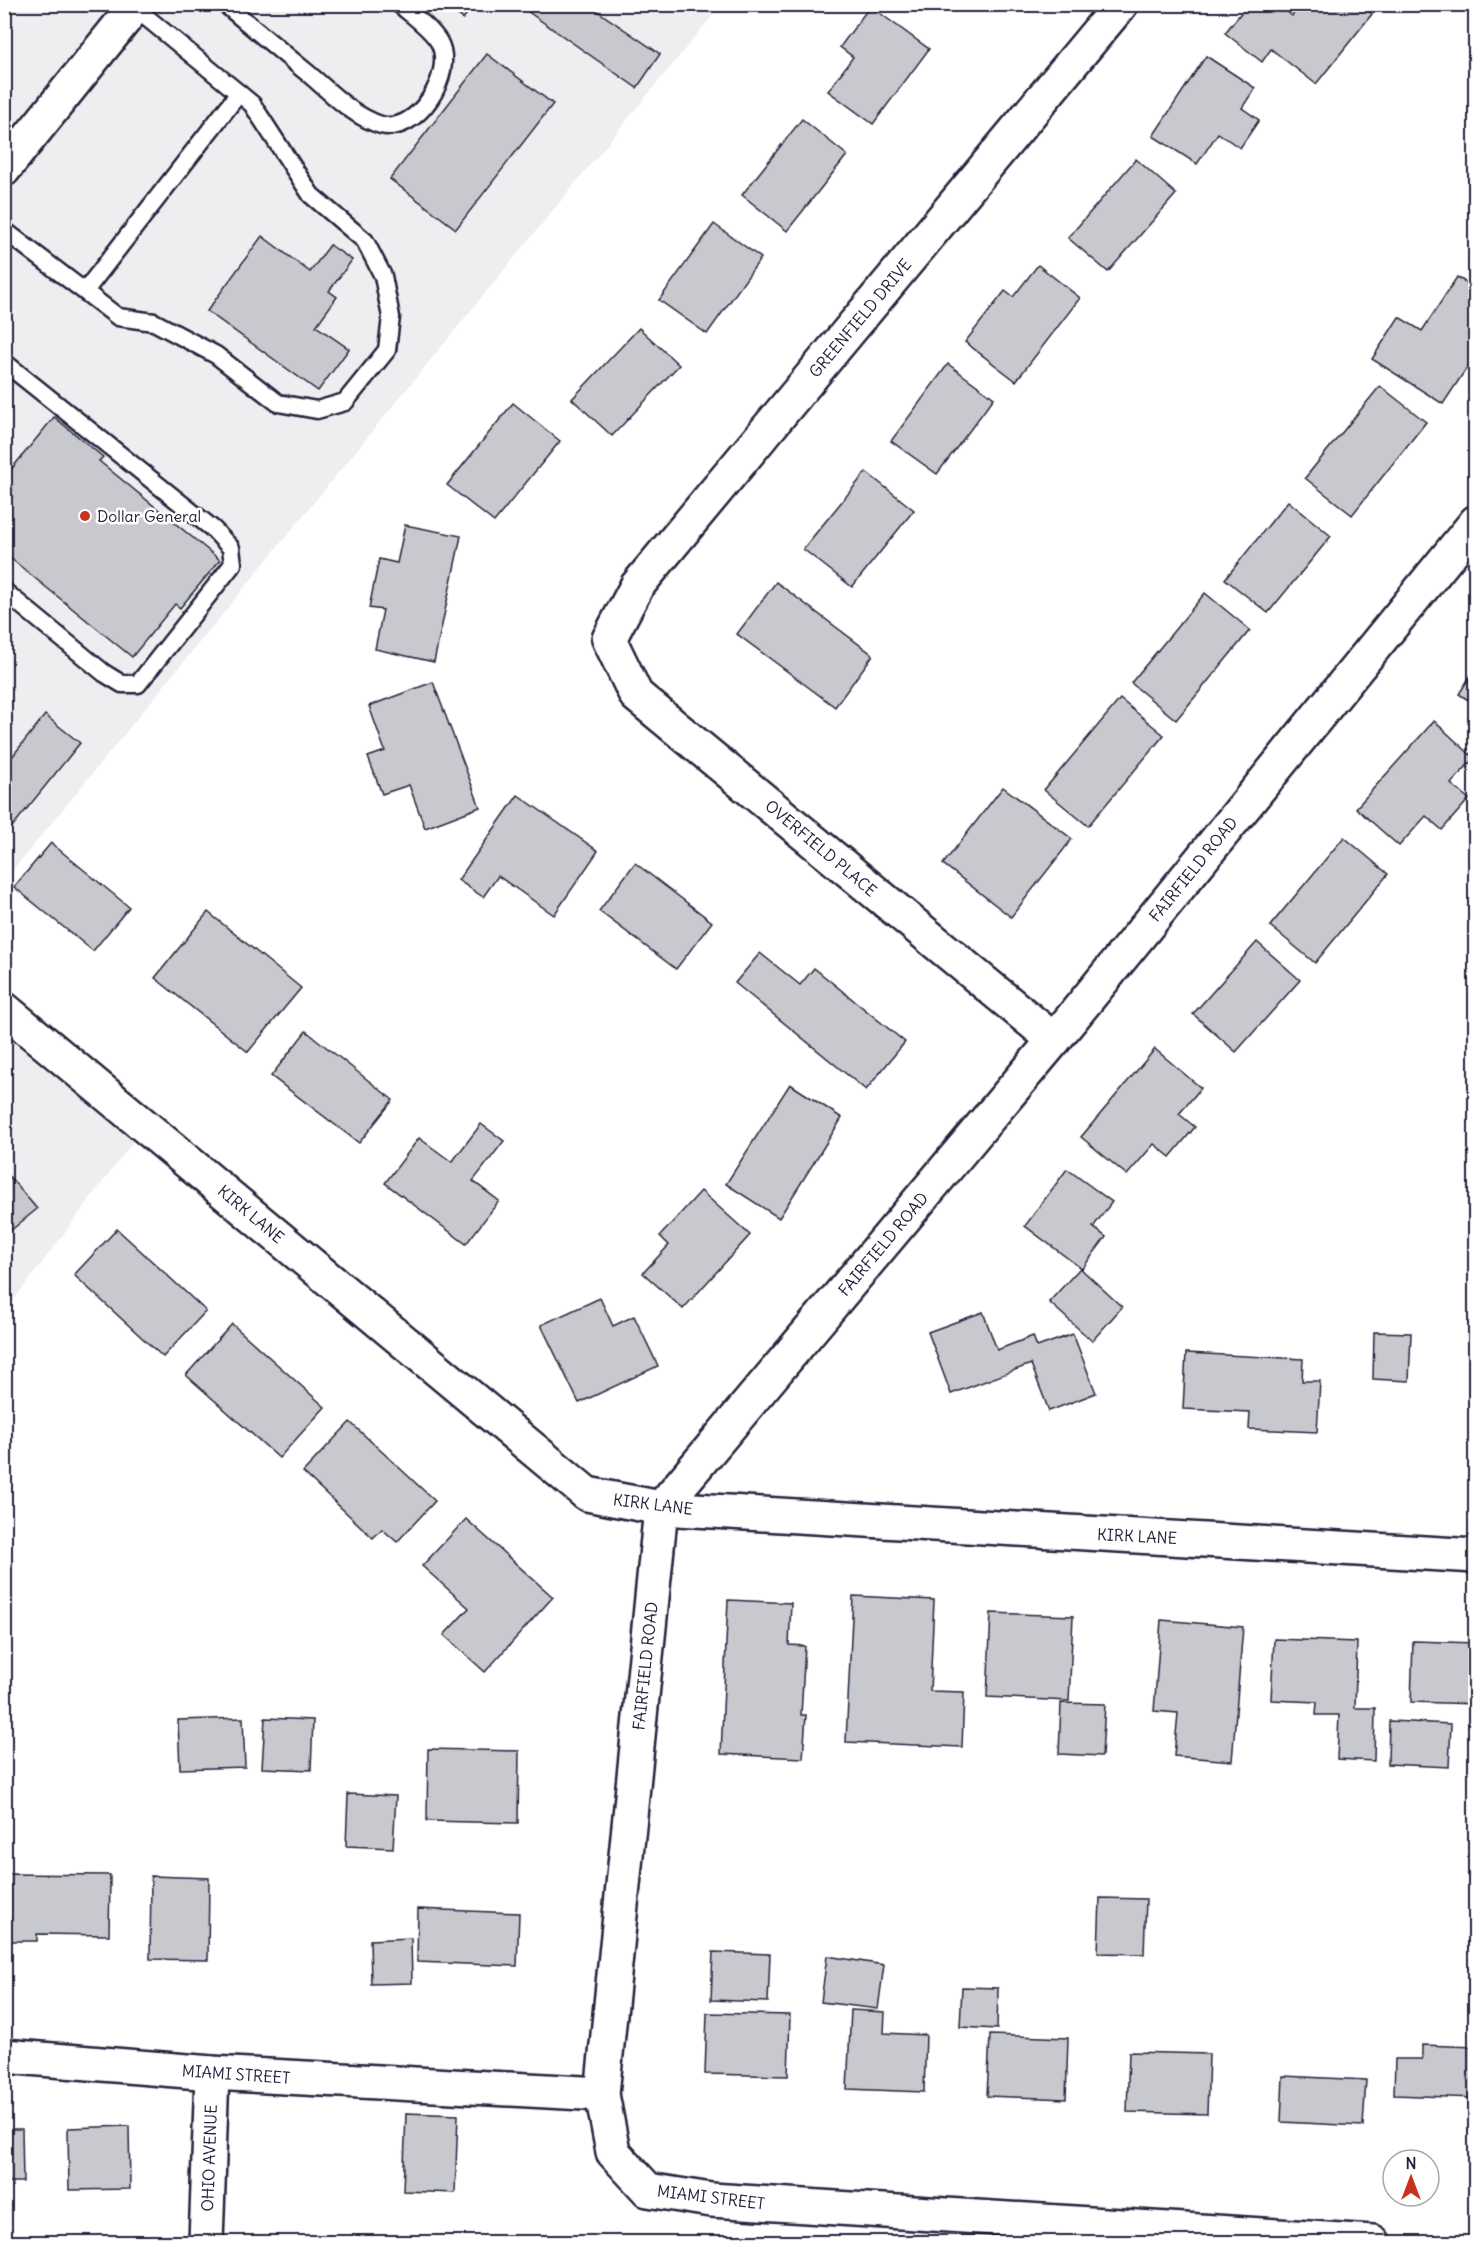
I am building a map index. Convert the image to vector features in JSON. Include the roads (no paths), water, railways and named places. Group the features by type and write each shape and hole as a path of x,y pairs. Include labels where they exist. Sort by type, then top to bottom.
{"street":[{"name":"GREENFIELD DRIVE","path":"609,639 637,586 1121,4"},
{"path":"4,169 129,8"},
{"name":"FAIRFIELD ROAD","path":"602,2094 661,1508 1054,1040 1476,522"},
{"name":"OVERFIELD PLACE","path":"609,639 636,695 1054,1040"},
{"name":"KIRK LANE","path":"4,1009 587,1494 661,1508 1476,1556"},
{"name":"MIAMI STREET","path":"4,2056 212,2073 602,2094 613,2152 648,2190 711,2200 1374,2242"},
{"name":"OHIO AVENUE","path":"206,2242 212,2073"}],"lane":[{"path":"225,4 332,94 364,117 384,126 404,124 418,112 437,88 443,71 443,57 439,42 425,26 399,4"},
{"path":"4,230 118,317 154,322 216,355 278,403 317,410 345,402 387,350 391,317 383,276 365,241 311,195 252,104 129,8"},
{"path":"85,291 239,93"},
{"path":"4,591 104,673 122,684 138,684 233,564 231,548 213,530 5,365"}],"place":[{"name":"Dollar General","path":"85,516"}]}
